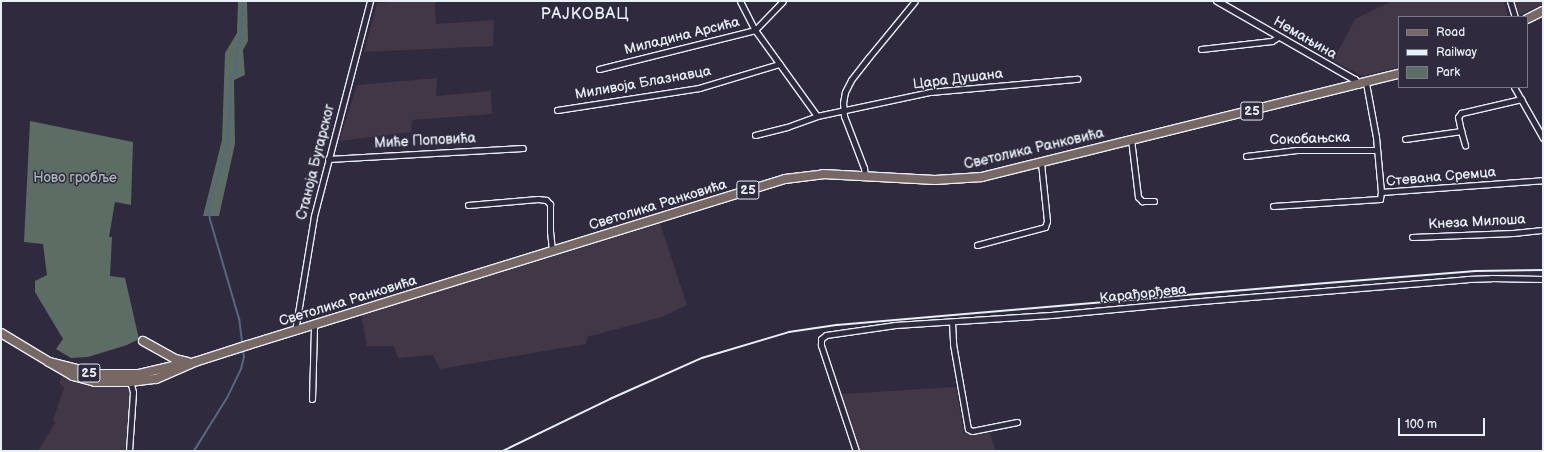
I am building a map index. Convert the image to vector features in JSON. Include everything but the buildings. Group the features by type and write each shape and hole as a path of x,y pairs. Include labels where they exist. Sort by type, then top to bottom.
{"main road":[{"path":"1528,18 1543,11"},
{"name":"25","path":"1362,84 1398,74"},
{"name":"Светолика Ранковића","path":"1,333 49,362 97,374 134,378 168,375 192,362 314,326 785,179 823,174 920,179 962,179 989,175 1131,139 1362,84"},
{"path":"143,341 172,357 192,362"}],"street":[{"name":"Станоја Бугарског","path":"296,331 309,243 328,159 370,1"},
{"path":"740,1 755,30 817,116"},
{"name":"Миладина Арсића","path":"598,69 755,30 783,1"},
{"path":"865,176 864,168 850,135 843,111 843,98 851,80 915,1"},
{"name":"Немањина","path":"1217,1 1362,84"},
{"path":"1510,1 1515,16"},
{"path":"1201,49 1272,41 1278,37"},
{"name":"Миливоја Блазнавца","path":"557,110 699,88 779,64"},
{"name":"Цара Душана","path":"755,135 787,127 817,116 930,92 1077,79"},
{"path":"1362,84 1376,137 1381,192"},
{"path":"1515,88 1543,138"},
{"path":"1465,145 1458,117 1461,113 1521,99"},
{"path":"1405,139 1461,130"},
{"path":"1131,139 1138,197 1142,201 1154,201"},
{"name":"Миће Поповића","path":"328,159 522,148"},
{"name":"Сокобањска","path":"1246,156 1297,150 1376,150"},
{"path":"977,245 1045,227 1047,221 1041,163"},
{"name":"Стевана Сремца","path":"1273,206 1380,199 1381,192 1543,180"},
{"path":"468,205 538,199 546,200 550,204 552,251"},
{"name":"Кнеза Милоша","path":"1412,237 1513,233 1543,230"},
{"name":"Карађорђева","path":"856,451 821,345 822,337 829,334 871,327 952,322 1467,279 1543,279"},
{"path":"952,322 953,344 968,429 972,432 1018,422"},
{"path":"312,399 314,326"},
{"path":"129,451 134,378"}],"shaded area":[{"path":"435,1 436,24 494,20 493,46 364,52 377,3"},
{"path":"1392,1 1504,1 1508,16 1398,16 1398,67 1363,76 1333,61 1355,19"},
{"path":"1513,1 1543,1 1543,4 1520,15"},
{"path":"437,78 436,96 491,91 492,114 412,120 411,132 339,141 357,85"},
{"path":"660,223 687,305 662,317 587,337 586,344 440,369 433,355 398,358 394,346 367,346 361,315 464,282 546,259"},
{"path":"63,376 93,385 129,388 131,397 127,451 38,451 55,423 53,420 64,388 59,382"},
{"path":"956,387 964,434 989,431 996,451 860,451 841,394"}],"green space":[{"path":"238,1 247,1 248,41 243,50 245,75 234,80 235,144 219,216 203,216 222,140 225,53 237,33"},
{"name":"Ново гробље","path":"30,121 133,142 131,205 115,202 109,237 112,237 110,276 125,278 139,339 127,345 88,357 71,358 56,349 63,339 35,292 35,281 47,275 43,244 24,242"}],"waterway":[{"path":"242,1 241,39 237,49 236,71 231,77 228,144 208,206 210,220 239,319 242,342"},
{"path":"194,451 227,398 241,369 244,357 243,352"}],"railway":[{"path":"503,451 610,399 702,358 789,332 837,325 1302,285 1475,271 1543,270"}],"district":[{"name":"РАЈКОВАЦ","path":"585,15"}]}
